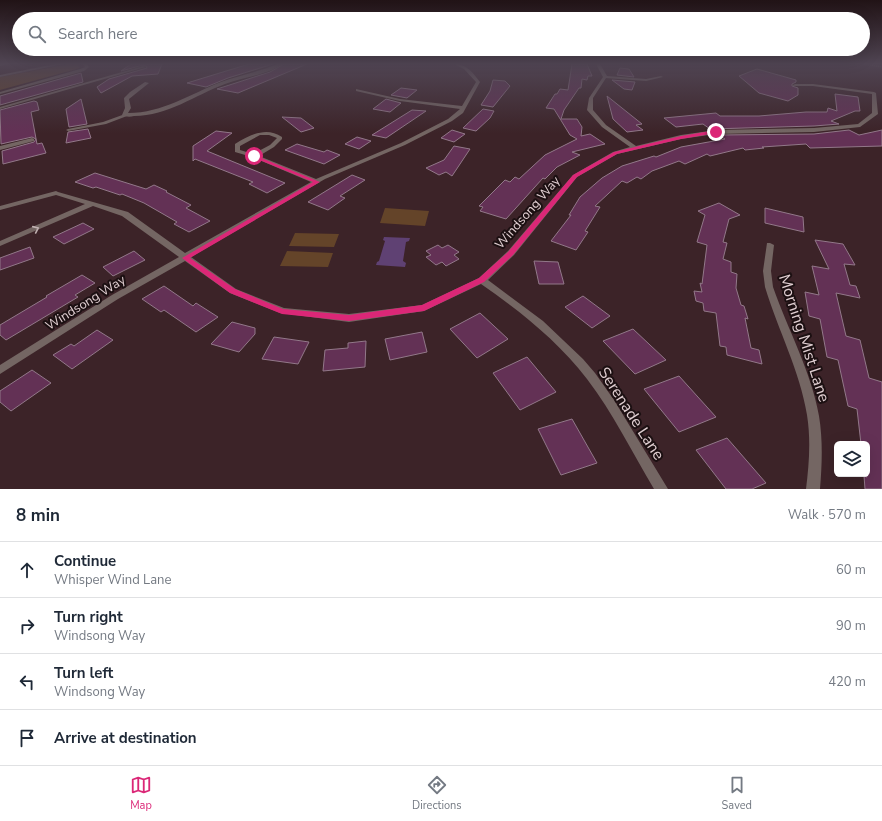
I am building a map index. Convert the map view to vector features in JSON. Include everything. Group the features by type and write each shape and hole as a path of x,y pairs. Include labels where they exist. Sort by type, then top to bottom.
{"street":[{"path":"0,93 22,87"},
{"path":"141,87 126,99 128,108 125,116 138,116 171,108 216,87"},
{"name":"Windsong Way","path":"0,370 115,297 317,182 403,144 450,120 461,112 475,87"},
{"path":"598,87 591,98 590,110 604,126 635,148"},
{"name":"Windsong Way","path":"0,208 56,193 125,214 233,291 282,311 349,318 424,308 482,280 511,253 575,176 616,153 681,137 716,132 814,130 860,125 875,114 874,93 827,87"},
{"path":"358,90 400,100 463,108"},
{"path":"254,156 272,146 280,138 275,133 264,132 249,137 237,145 237,150 317,182"},
{"path":"0,244 92,204"},
{"name":"Morning Mist Lane","path":"770,246 767,271 769,287 806,389 813,415 816,441 813,489"},
{"name":"Serenade Lane","path":"482,280 526,311 549,331 590,375 606,397 661,489"}],"lane":[{"path":"0,108 74,87"},
{"path":"68,130 104,123 125,116"},
{"path":"0,148 32,140"}],"shaded area":[{"path":"0,87 12,87 0,90"},
{"path":"385,208 429,211 425,226 380,223"},
{"path":"295,233 339,234 334,247 289,246"},
{"path":"384,237 410,238 409,241 406,242 403,261 406,263 405,267 376,265 379,261 385,241 383,240"},
{"path":"287,251 333,253 328,267 280,266"}],"building":[{"path":"32,87 66,87 0,105 0,96"},
{"path":"97,87 112,87 101,93"},
{"path":"224,87 253,87 238,93 217,89"},
{"path":"491,87 509,87 493,107 481,105"},
{"path":"568,87 581,87 564,110 561,119 577,119 582,127 581,136 590,134 605,144 572,152 580,155 557,167 545,179 543,178 506,219 480,211 483,207 479,206 505,180 510,182 515,177 519,179 545,155 577,139 570,135 554,109 546,108 560,89 568,90"},
{"path":"621,87 633,87 632,90 624,89"},
{"path":"752,87 798,88 798,95 788,101 759,93"},
{"path":"401,88 417,90 407,98 391,95"},
{"path":"835,94 858,97 860,111 855,111 831,121 839,124 710,129 703,124 676,127 664,118 716,113 720,116 759,116 806,112 827,112 828,108 837,111"},
{"path":"607,96 642,124 636,125 643,130 627,132 613,119"},
{"path":"81,99 87,124 69,127 66,109"},
{"path":"386,99 401,103 390,112 373,109"},
{"path":"34,101 37,102 39,110 31,112 37,144 42,143 46,153 3,164 2,151 34,142 36,139 32,137 1,144 0,110"},
{"path":"483,109 494,111 490,118 476,131 463,128"},
{"path":"412,110 426,111 386,138 372,135"},
{"path":"282,117 301,118 314,128 301,132"},
{"path":"88,129 91,138 66,143 68,132"},
{"path":"452,130 465,134 454,142 441,138"},
{"path":"849,130 859,135 882,130 882,146 810,148 806,144 762,147 764,148 745,150 743,148 710,156 707,154 685,164 679,161 652,171 641,179 637,177 627,183 622,181 595,206 600,207 585,231 588,232 576,250 551,241 571,215 569,215 580,197 602,178 622,166 654,156 656,157 681,147 725,139 719,135 814,134"},
{"path":"216,131 232,133 207,151 285,183 267,193 249,184 253,182 195,159 193,161 193,146"},
{"path":"357,137 371,141 359,149 345,144"},
{"path":"297,144 324,152 327,150 340,155 324,164 285,150"},
{"path":"454,146 470,149 452,176 446,172 439,175 426,168 444,160"},
{"path":"95,173 146,189 154,185 191,205 186,208 210,221 189,232 174,224 177,222 144,203 122,194 120,195 75,182"},
{"path":"352,175 365,180 340,196 345,198 328,210 308,202"},
{"path":"719,203 740,215 729,219 723,242 727,243 723,259 731,262 731,272 737,274 736,288 741,305 744,306 748,319 745,318 751,348 759,350 762,364 727,355 726,347 720,346 716,313 704,311 703,303 696,301 694,291 702,292 700,283 702,284 707,245 697,242 705,215 698,211"},
{"path":"765,208 803,217 804,232 765,223"},
{"path":"83,223 94,229 64,244 53,237"},
{"path":"815,240 843,244 855,265 844,264 850,285 856,286 860,298 836,293 846,336 860,340 869,378 882,382 882,489 865,489 864,477 870,477 870,441 861,441 857,409 848,406 838,360 827,357 820,319 809,316 805,292 819,295 812,266 829,269"},
{"path":"438,245 442,248 448,245 459,252 454,255 459,259 446,266 442,262 436,265 426,257 431,255 426,251"},
{"path":"30,247 34,258 0,270 0,258"},
{"path":"134,251 145,260 113,276 103,267"},
{"path":"534,261 558,262 564,284 539,284"},
{"path":"82,275 95,283 75,295 78,297 6,340 0,335 0,325"},
{"path":"164,286 193,306 196,303 218,317 196,332 164,310 161,312 142,299"},
{"path":"583,296 610,316 592,328 565,307"},
{"path":"480,313 508,339 477,358 450,329"},
{"path":"232,322 255,328 255,334 239,352 211,344"},
{"path":"633,329 666,360 635,374 603,341"},
{"path":"97,330 113,340 72,369 53,355 71,344 74,346"},
{"path":"422,332 427,352 390,360 385,339"},
{"path":"274,337 309,342 298,364 262,359"},
{"path":"366,341 365,367 323,371 325,350 348,348 348,343"},
{"path":"527,357 556,392 520,410 493,373"},
{"path":"32,370 51,383 11,411 0,402 0,391"},
{"path":"679,376 716,417 679,432 644,389"},
{"path":"572,419 597,463 561,475 538,429"},
{"path":"727,438 766,483 752,489 726,489 696,450"}],"route":[{"path":"254,156 317,182 185,258 233,291 282,311 349,318 424,308 482,280 511,253 575,176 616,153 681,137 716,132"}]}
